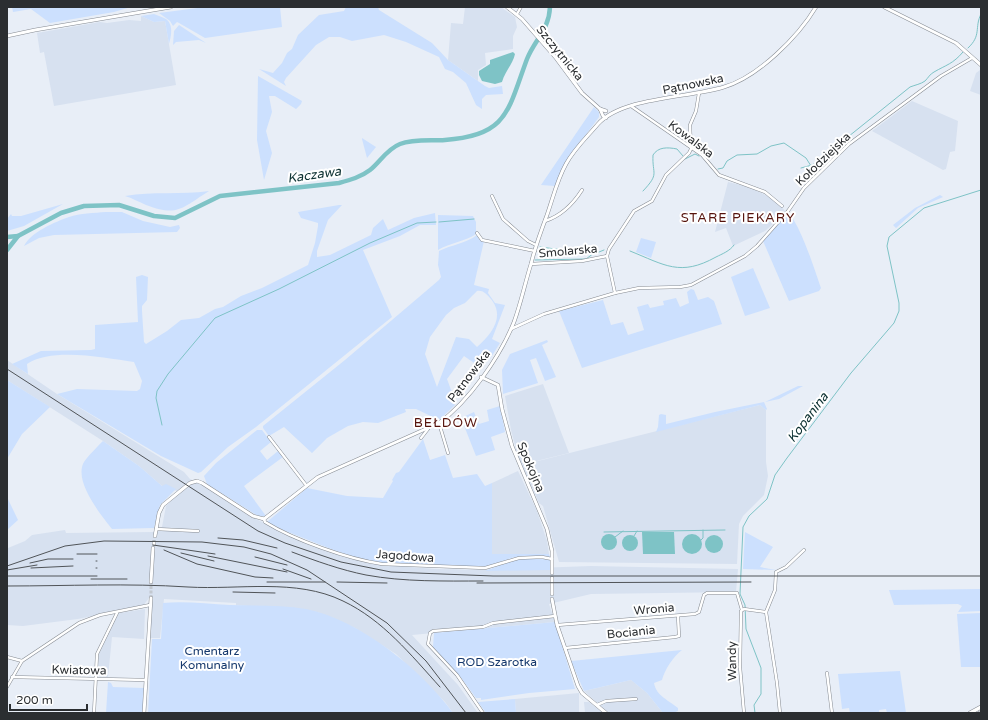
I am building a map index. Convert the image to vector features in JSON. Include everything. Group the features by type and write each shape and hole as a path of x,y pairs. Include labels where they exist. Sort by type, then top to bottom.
{"main road":[{"path":"970,713 981,707"}],"street":[{"path":"7,36 171,7"},
{"name":"Szczytnicka","path":"507,7 517,14 546,46 582,93 606,111"},
{"path":"517,14 521,7"},
{"name":"Pątnowska","path":"606,111 615,111 630,106 726,87 755,73 784,46 816,7"},
{"path":"884,7 956,43 981,65"},
{"name":"Kołodziejska","path":"511,329 544,314 615,293 639,288 680,287 691,285 745,256 757,246 788,212 804,188 849,144 940,76 972,58"},
{"path":"615,293 606,256 611,245 634,211 638,207 652,202 666,175 691,149 690,125 696,112 699,93"},
{"name":"Kowalska","path":"630,106 691,149 702,155 719,175 765,192 782,206"},
{"path":"600,108 602,114 607,117"},
{"path":"602,114 606,111 607,117"},
{"name":"Pątnowska","path":"264,519 269,518 306,485 323,475 439,423 459,406 502,347 511,329 536,245 565,166 576,149 600,122 615,111"},
{"name":"Pątnowska","path":"600,122 602,114"},
{"path":"545,221 552,218 573,203 582,190"},
{"path":"492,196 503,220 528,241 536,245"},
{"path":"477,233 482,240 535,250"},
{"name":"Smolarska","path":"531,264 582,261 606,256"},
{"name":"Spokojna","path":"481,377 498,385 502,409 512,446 547,529 552,559 552,573"},
{"path":"439,423 448,453"},
{"path":"421,438 428,428"},
{"path":"269,437 306,485"},
{"path":"155,536 163,505 194,481 202,483 253,516 264,519"},
{"name":"Jagodowa","path":"264,519 265,522 279,530 322,548 367,562 382,564 485,568 518,558 542,557 552,559"},
{"path":"156,529 198,531"},
{"path":"151,582 154,544"},
{"path":"780,713 766,612 775,590 776,572 786,567 804,550"},
{"path":"552,578 552,594"},
{"name":"Wronia","path":"557,625 678,616 699,612 705,593 737,593"},
{"name":"Wandy","path":"737,593 743,609 740,667 744,713"},
{"path":"144,713 151,598"},
{"path":"552,599 557,625 580,690 606,713"},
{"path":"7,687 22,661 79,623 100,615 150,605"},
{"path":"743,609 766,612"},
{"path":"94,713 97,654 118,612"},
{"path":"483,713 456,675 428,644 430,633 433,631 483,627 493,623 555,616"},
{"name":"Bociania","path":"565,648 679,636 678,616"},
{"path":"7,657 22,661"},
{"path":"827,673 832,713"},
{"name":"Kwiatowa","path":"12,678 146,680"},
{"path":"597,705 606,701 636,699"}],"shaded area":[{"path":"465,7 501,7 515,17 517,27 513,36 513,49 485,53 486,65 478,70 478,81 448,60 451,23 463,24"},
{"path":"141,16 154,22 165,21 176,85 54,106 44,52 40,53 37,33 100,22 107,23 129,20 141,21"},
{"path":"513,52 515,54 514,58 502,82 495,84 482,81 479,71 490,64 490,60"},
{"path":"980,70 981,95 970,91 976,73"},
{"path":"912,101 958,121 955,151 950,152 946,169 943,170 872,131"},
{"path":"728,182 749,187 774,199 786,212 765,231 733,246 726,228 715,232"},
{"path":"7,360 57,394 184,472 190,479 201,484 248,515 295,538 341,556 376,564 434,569 481,570 591,566 738,569 736,592 591,594 549,604 555,622 412,635 458,685 478,713 453,713 445,702 396,654 355,628 317,612 236,605 236,603 164,599 160,638 150,638 152,598 149,598 143,606 78,619 23,626 7,625 8,548 25,541 32,535 65,530 66,533 154,532 162,527 166,506 180,492 162,486 139,466 103,441 7,380"},
{"path":"543,384 569,453 520,465 511,430 505,396"},
{"path":"760,405 766,410 766,462 768,476 764,495 743,516 739,524 737,564 559,562 543,506 539,503 522,465"},
{"path":"518,471 537,511 547,541 549,554 492,554 492,483"},
{"path":"642,532 674,532 675,554 643,554"},
{"path":"609,534 615,536 617,542 615,548 609,550 603,548 601,542 603,536"},
{"path":"692,534 699,537 702,544 699,551 692,554 685,551 682,544 685,537"},
{"path":"630,535 636,537 638,543 636,549 630,551 624,549 622,543 624,537"},
{"path":"710,535 718,535 723,540 721,551 718,553 710,553 705,548 705,540"},
{"path":"145,609 144,639 112,637 108,677 98,676 99,654 119,613"},
{"path":"631,680 647,693 663,713 609,713 584,691"},
{"path":"579,693 579,712 516,713 515,699"},
{"path":"584,702 589,702 603,713 585,713"}],"green space":[{"path":"12,7 131,7 114,12 50,23 31,9 13,12"},
{"path":"205,7 280,7 282,27 205,38 177,22 173,26 170,21 159,13"},
{"path":"346,7 378,7 379,10 432,43 448,60 485,86 489,88 502,86 503,94 486,95 482,99 482,109 476,105 466,83 453,72 445,69 439,57 406,42 384,35 352,41 340,37 329,37 316,45 286,78 284,82 286,86 259,69 273,73 282,63 287,53 292,49 298,35 319,15 344,11"},
{"path":"154,14 166,19 170,24 171,31 169,44 165,21 154,22 141,16"},
{"path":"179,25 206,43 199,40 176,42 173,45 174,31"},
{"path":"258,76 302,101 296,109 275,96 269,96 272,112 266,131 272,153 264,180 257,140"},
{"path":"594,107 599,112 599,117 570,156 555,186 541,185"},
{"path":"362,139 376,147 367,158"},
{"path":"209,191 186,206 173,210 157,209 125,196 188,193"},
{"path":"940,195 943,197 918,208 896,228 893,225 915,208"},
{"path":"63,204 24,226 7,231 7,219 11,214 12,216 21,216"},
{"path":"342,205 328,220 317,251 317,257 330,255 371,235 373,228 383,219 388,230 414,218 435,213 436,225 420,225 400,236 363,250 392,317 256,427 228,447 201,472 198,473 161,456 57,394 77,389 137,391 140,389 142,381 134,362 94,356 51,356 38,359 27,364 28,374 12,364 41,351 95,349 95,325 138,322 136,277 142,275 148,277 147,300 142,306 144,342 146,344 181,320 199,318 215,309 223,307 241,296 262,288 308,265 315,243 318,223 301,218 298,212"},
{"path":"122,212 143,221 170,227 179,225 180,228 177,232 54,235 39,238 24,246 32,236 44,228 69,217 87,213"},
{"path":"788,213 793,218 802,237 821,288 819,291 789,301 763,241"},
{"path":"438,215 473,216 476,222 476,234 438,250"},
{"path":"477,235 479,239 484,241 474,285 489,289 488,293 495,303 505,305 492,339 500,343 490,359 484,355 477,365 464,356 447,379 454,398 452,401 455,405 439,420 416,409 405,409 406,412 378,423 363,422 348,426 327,438 312,453 284,427 269,436 263,426 345,360 439,280 441,277 438,265 439,251 473,238","holes":["477,291 483,292 490,298 497,311 497,318 492,331 477,347 469,339 456,337 437,387 425,354 430,337 446,315 454,308 465,303"]},
{"path":"641,238 656,242 651,258 636,252"},
{"path":"753,268 770,308 745,316 731,277"},
{"path":"691,289 694,290 698,300 708,297 714,301 722,324 582,368 559,311 603,300 611,325 623,322 628,335 644,330 637,307 648,304 650,308 664,305 663,301 676,298 680,307 689,303 687,292"},
{"path":"547,340 548,342 542,345 556,377 545,381 536,358 530,360 538,383 503,394 502,370 510,354"},
{"path":"7,380 50,407 22,434 7,459"},
{"path":"798,386 803,386 779,399 765,402"},
{"path":"764,402 767,409 766,410 760,405 656,432 659,415 661,414 666,415 666,424"},
{"path":"500,406 505,432 491,437 495,450 476,456 461,418 474,412 479,424 489,421 487,410"},
{"path":"257,430 262,430 271,442 260,451 267,460 278,451 283,457 244,486 266,516 258,516 207,484 204,476 216,463"},
{"path":"423,439 430,460 445,455 453,478 477,474 485,486 492,483 492,554 549,554 550,557 515,557 485,567 394,565 368,561 336,551 267,522 307,488 347,496 383,498 396,473 399,472"},
{"path":"103,441 139,466 162,486 166,484 176,489 160,505 154,528 112,529 95,507 85,488 82,479 82,470 84,462"},
{"path":"7,497 18,520 7,530"},
{"path":"745,532 773,547 760,567 776,570 743,569"},
{"path":"532,558 550,560 550,570 485,571 514,560"},
{"path":"981,589 981,611 958,612 962,606 958,604 894,605 889,590"},
{"name":"Cmentarz Komunalny","path":"188,602 288,607 306,609 327,615 368,635 388,649 425,680 453,713 148,713 152,639 161,639 163,603"},
{"path":"981,613 981,667 961,667 957,614"},
{"name":"ROD Szarotka","path":"555,622 575,689 529,693 481,700 481,698 476,698 462,679 433,647 434,633"},
{"path":"682,650 670,664 662,680 654,683 655,688 660,695 678,708 678,711 673,713 663,713 647,693 631,680 584,691 571,661"},
{"path":"900,671 906,713 887,713 886,709 879,710 879,713 850,713 849,708 842,709 838,674"},
{"path":"108,682 111,683 113,687 144,688 143,713 106,713"},
{"path":"515,699 516,713 486,713 478,702"}],"waterway":[{"name":"Kaczawa","path":"7,250 18,236 61,213 84,206 119,205 154,216 175,218 220,196 339,183 367,172 374,167 391,149 405,142 445,140 482,133 494,126 509,106 530,52 547,22 550,7"},
{"path":"968,48 975,39 981,14"},
{"path":"828,153 910,87 925,81 930,75 953,62 963,52"},
{"path":"718,169 723,168 727,161 737,155 757,154 771,146 784,143 806,158 811,166"},
{"path":"643,191 652,181 654,174 653,155 657,150 663,148 673,148 677,149 683,156"},
{"path":"685,159 695,154 699,156"},
{"path":"801,168 812,165 824,158"},
{"name":"Kopanina","path":"755,713 754,705 761,694 761,668 746,629 745,605 740,594 743,527 749,516 767,499 775,475 787,458 851,373 894,323 899,311 899,303 887,246 889,237 924,208 981,190"},
{"path":"439,222 474,219"},
{"path":"162,425 156,398 157,391 168,374 215,318 279,289 370,243 417,223 436,222"},
{"path":"7,237 18,236"},
{"path":"630,251 653,261 682,268 703,263 726,252 734,245"},
{"path":"540,247 594,254 604,250"},
{"path":"535,260 586,259 594,253"},
{"path":"701,540 703,538 703,530"},
{"path":"604,532 725,530"},
{"path":"615,537 623,531"},
{"path":"634,536 637,531"}],"tunnel":[{"path":"151,582 151,598"}],"railway":[{"path":"7,369 258,531 285,543 341,562 391,572 493,576 981,576"},
{"path":"218,538 243,540 277,548"},
{"path":"7,566 65,546 104,541 202,542 244,547 271,554 307,570 387,623 426,661 466,713"},
{"path":"153,545 215,554"},
{"path":"164,550 197,564 255,577 273,578"},
{"path":"292,552 338,568 366,575 424,581 483,581"},
{"path":"181,553 214,561"},
{"path":"77,554 97,554"},
{"path":"208,556 287,572"},
{"path":"255,557 287,565"},
{"path":"30,563 48,559 73,559"},
{"path":"7,570 37,565"},
{"path":"31,568 73,566"},
{"path":"283,569 311,579"},
{"path":"7,576 97,576"},
{"path":"91,579 127,579"},
{"path":"267,582 325,582"},
{"path":"337,582 387,583"},
{"path":"477,583 751,582"},
{"path":"7,586 120,585 207,588 267,586 287,587 325,594 343,601 357,609 384,628 440,687"},
{"path":"233,592 275,593"}],"district":[{"name":"STARE PIEKARY","path":"738,217"},
{"name":"BEŁDÓW","path":"446,422"}]}
